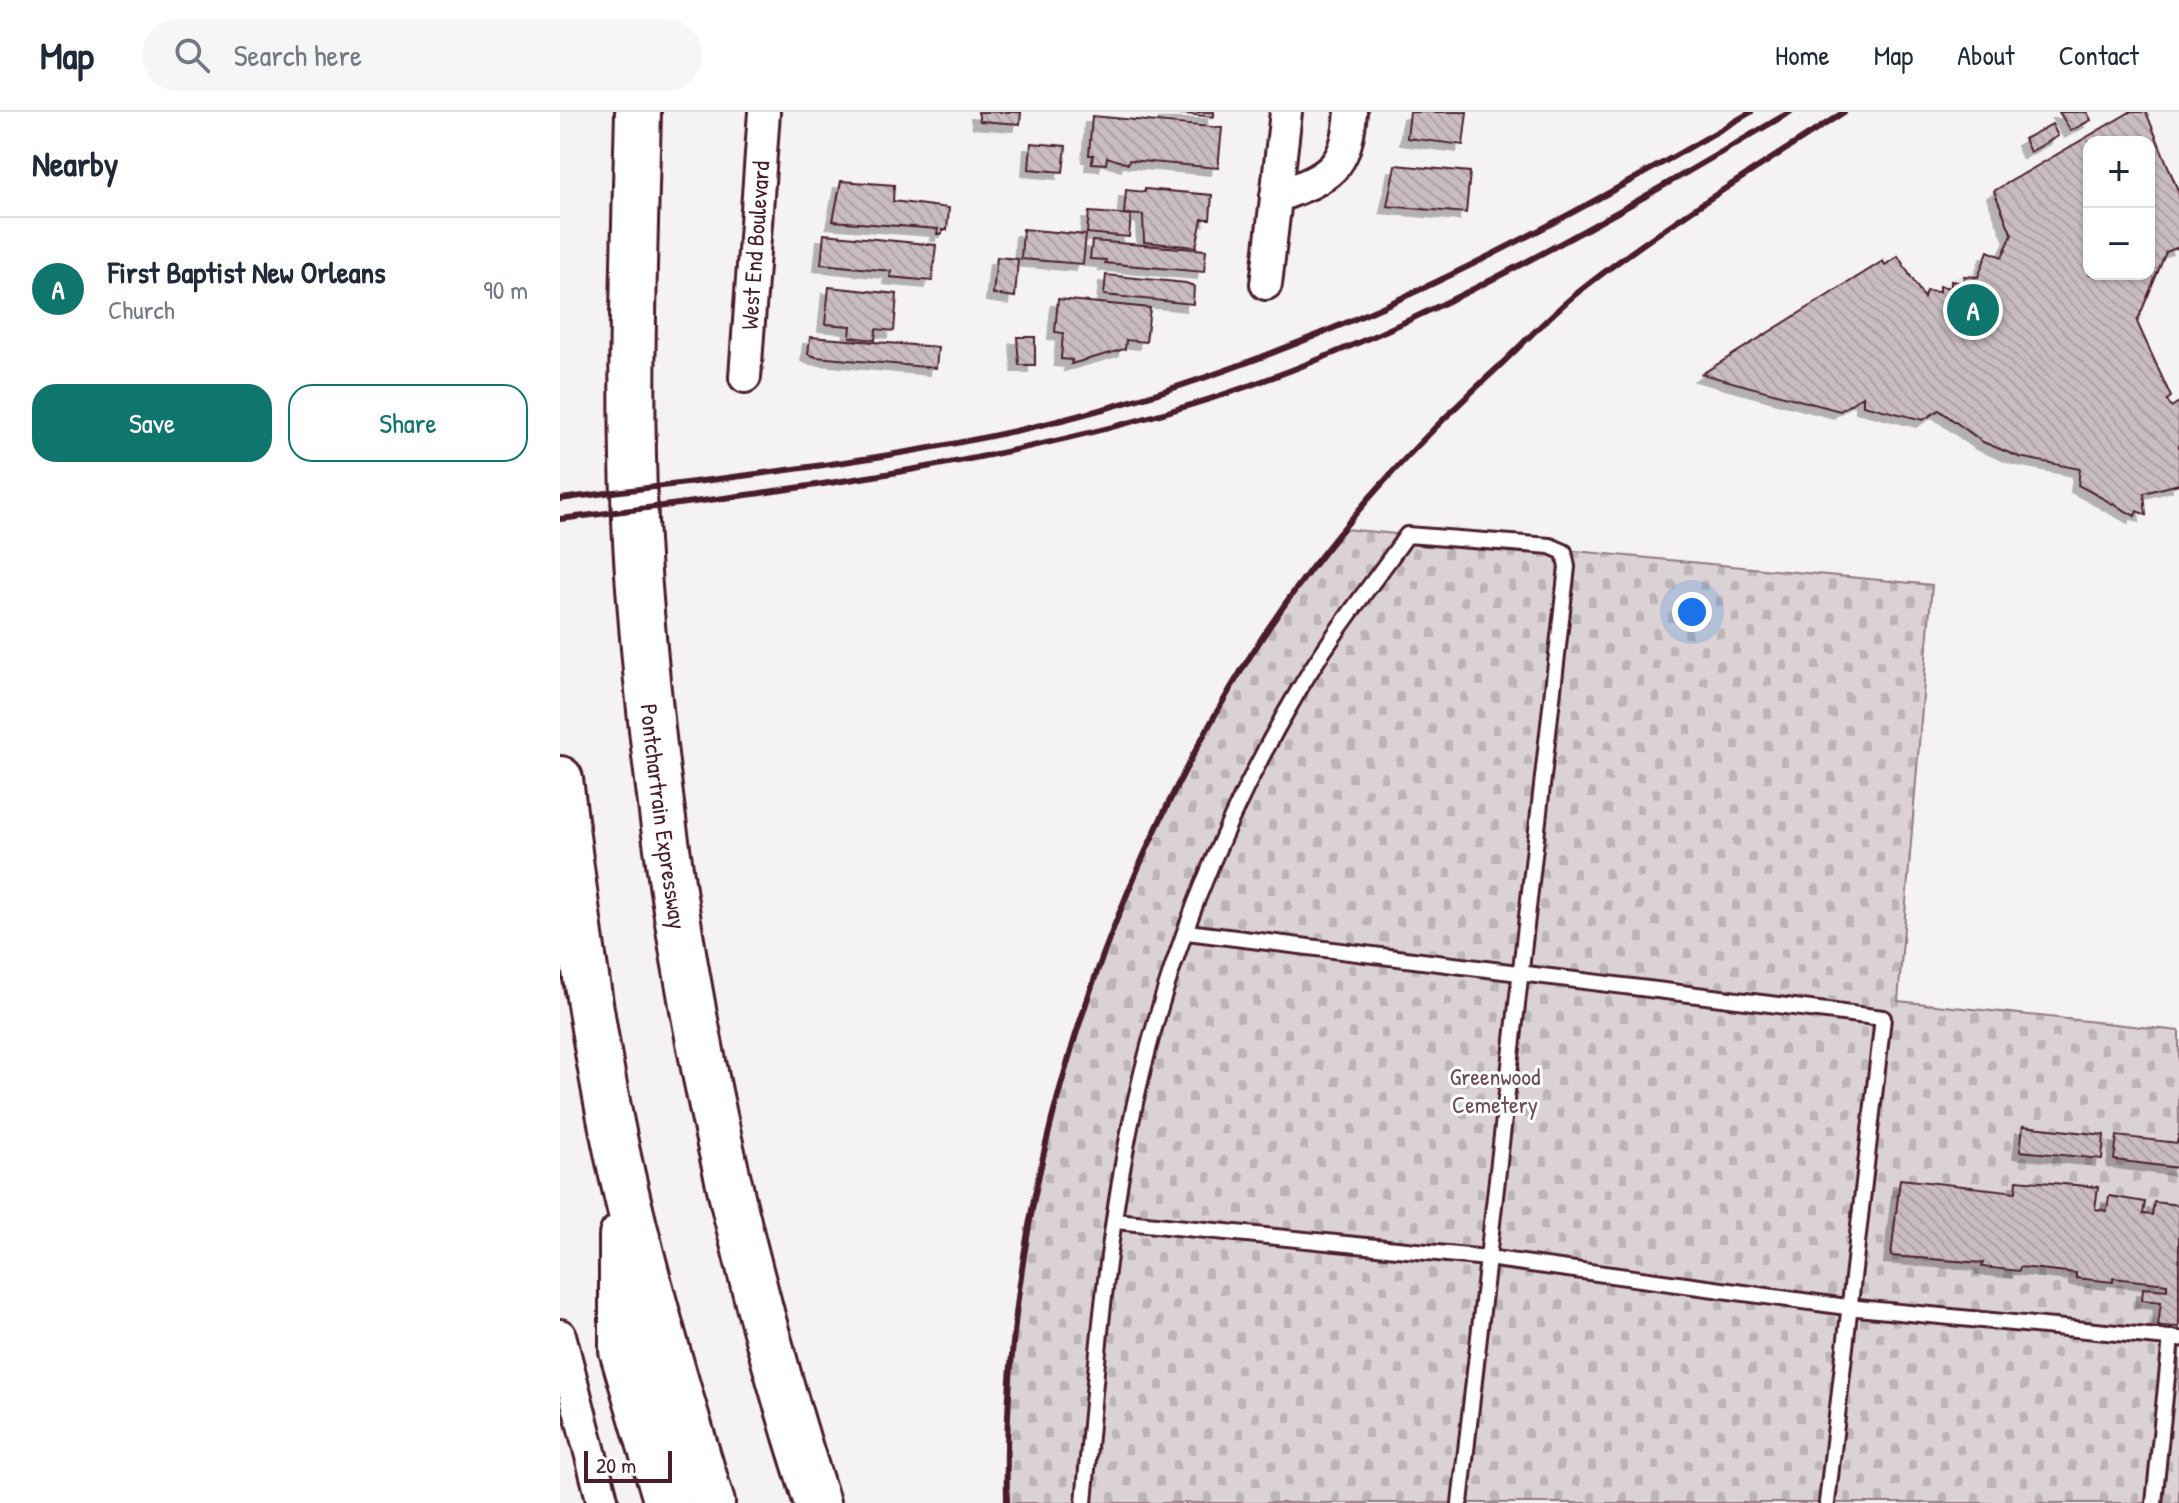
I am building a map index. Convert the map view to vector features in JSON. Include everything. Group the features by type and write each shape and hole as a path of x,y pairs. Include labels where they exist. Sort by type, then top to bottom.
{"highway":[{"name":"Pontchartrain Expressway","path":"640,112 631,383 639,585 660,802 709,1101 731,1203 782,1393 817,1503"},
{"path":"560,779 576,910 622,1174 674,1378 712,1503"},
{"path":"622,1174 622,1350 667,1503"},
{"path":"782,1393 830,1503"}],"street":[{"name":"West End Boulevard","path":"745,377 764,112"},
{"path":"1266,284 1286,112"},
{"path":"1276,197 1328,176 1339,165 1349,136 1351,112"},
{"path":"560,1335 603,1503"}],"lane":[{"path":"1084,1503 1116,1221 1129,1132 1151,1039 1187,932 1236,810 1300,688 1407,535 1550,546 1564,552 1567,567 1518,974 1460,1503"},
{"path":"1187,932 1883,1018 1847,1307 1827,1503"},
{"path":"1116,1221 1487,1258 1847,1307 2175,1339 2154,1503"}],"green space":[{"name":"Greenwood Cemetery","path":"1344,529 1932,585 1898,1001 2179,1031 2179,1503 1007,1503 1009,1393 1020,1281 1040,1171 1068,1061 1103,954 1145,850 1195,750 1251,655"}],"building":[{"path":"978,112 1021,112 1020,124 980,121"},
{"path":"1165,112 1214,112 1214,117"},
{"path":"1410,112 1467,112 1463,145 1407,138"},
{"path":"2059,112 2087,112 2091,120 2071,131"},
{"path":"2130,112 2146,112 2179,193 2179,247 2166,252 2155,279 2155,136 2089,136"},
{"path":"1092,116 1222,128 1218,168 1129,160 1128,164 1107,157 1106,164 1092,163 1093,155 1089,155"},
{"path":"2052,124 2058,136 2030,152 2024,139"},
{"path":"2083,139 2083,280 2154,280 2137,322 2171,397 2167,400 2171,407 2179,402 2179,484 2144,493 2146,515 2137,511 2135,516 2078,485 2080,469 2019,457 1983,442 1939,410 1923,420 1863,405 1863,396 1840,411 1702,374 1883,261 1885,265 1898,256 1924,298 1926,291 1939,292 1939,286 1951,288 1951,281 1963,283 1964,276 1978,277 1988,251 2002,257 2012,235 1994,191"},
{"path":"1031,143 1066,146 1063,172 1029,169"},
{"path":"1395,165 1470,172 1466,213 1387,206"},
{"path":"841,181 894,185 893,201 949,208 947,230 937,234 938,229 833,221"},
{"path":"1145,189 1212,195 1210,219 1202,219 1196,247 1144,242 1143,215 1124,214 1126,190 1145,192"},
{"path":"1089,212 1131,215 1129,237 1087,233"},
{"path":"1023,229 1086,235 1083,264 1021,259"},
{"path":"824,234 936,245 932,281 890,277 891,271 821,264"},
{"path":"1092,241 1206,250 1204,272 1090,259"},
{"path":"997,257 1018,259 1015,297 993,294"},
{"path":"1106,275 1186,283 1194,286 1193,304 1104,295"},
{"path":"829,287 897,294 894,331 876,329 875,340 850,337 851,326 825,324"},
{"path":"1058,299 1150,308 1146,342 1126,340 1125,349 1071,364 1072,360 1061,359 1063,333 1055,332"},
{"path":"810,337 938,347 936,368 816,357 808,354"},
{"path":"1017,337 1035,337 1035,365 1019,365"},
{"path":"2023,1126 2104,1135 2102,1159 2020,1151"},
{"path":"2179,1134 2179,1168 2114,1160 2117,1136 2177,1143"},
{"path":"1900,1179 2016,1192 2017,1180 2098,1187 2095,1209 2107,1211 2109,1196 2145,1202 2143,1214 2152,1215 2154,1202 2179,1205 2179,1327 2158,1326 2161,1302 2142,1300 2143,1288 2167,1290 2167,1284 2113,1278 2113,1282 2076,1278 2076,1273 2020,1267 2019,1271 1982,1267 1983,1263 1891,1256"}],"railway":[{"path":"560,499 822,465 952,444 1081,415 1170,389 1257,359 1426,287 1590,203 1751,112"},
{"path":"560,519 890,474 971,459 1133,422 1213,398 1363,341 1437,307 1580,233 1790,112"},
{"path":"1007,1503 1009,1392 1020,1281 1040,1171 1067,1063 1102,957 1145,854 1194,754 1249,658 1302,580 1393,471 1558,309 1677,220 1844,112"}],"place":[{"name":"First Baptist New Orleans","path":"1973,310"}]}
